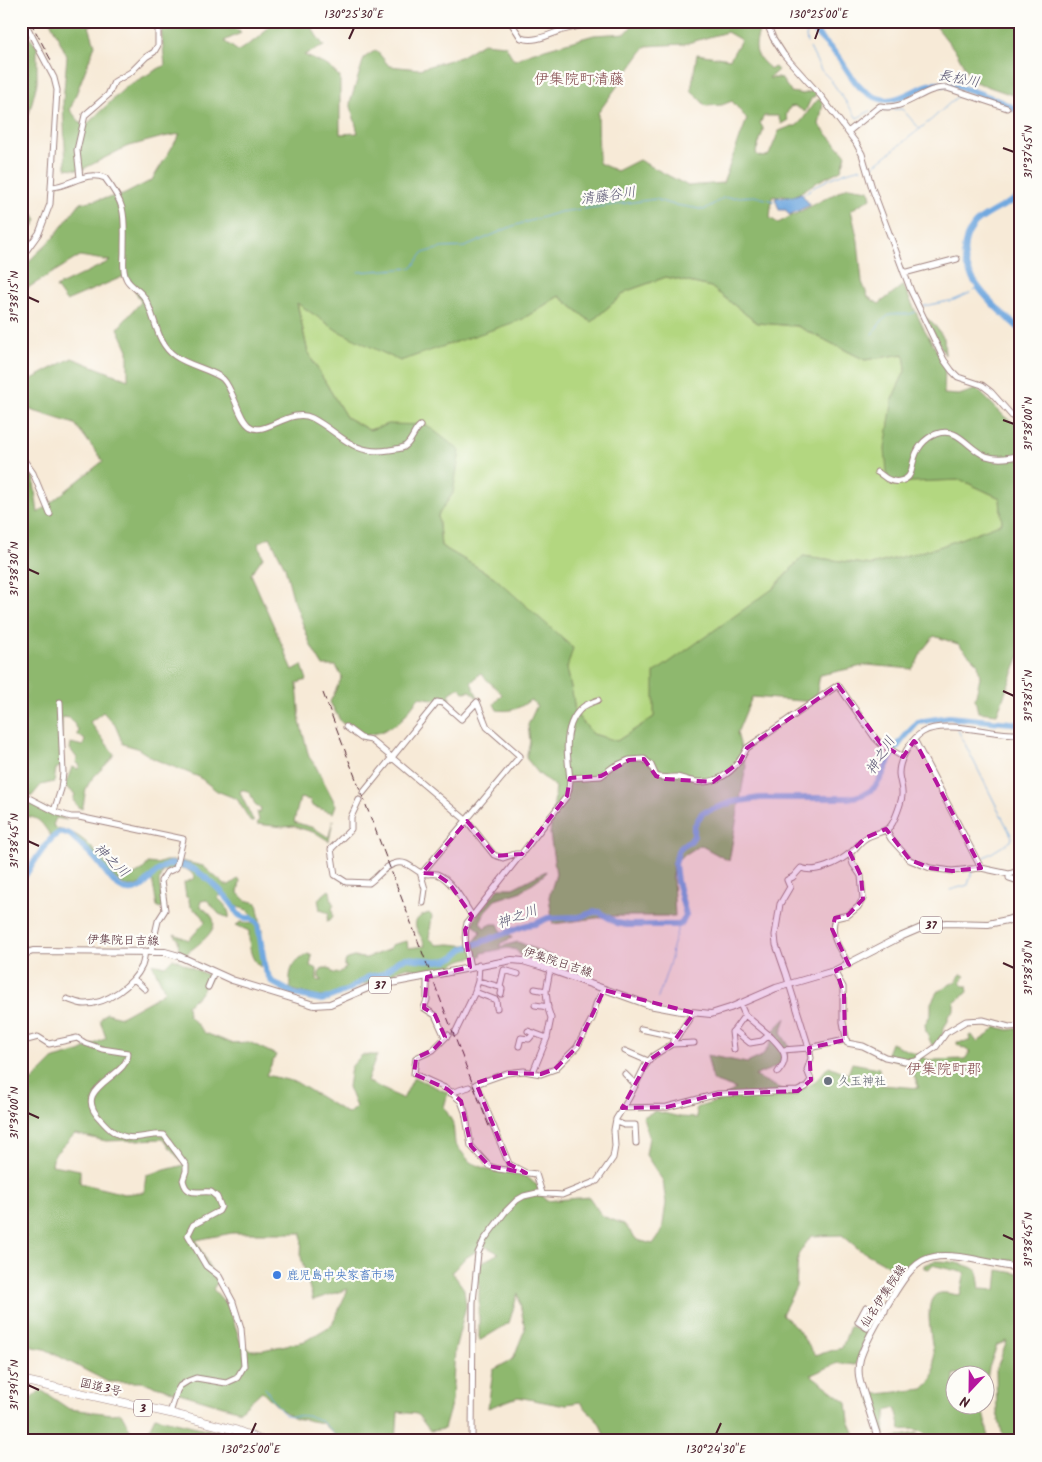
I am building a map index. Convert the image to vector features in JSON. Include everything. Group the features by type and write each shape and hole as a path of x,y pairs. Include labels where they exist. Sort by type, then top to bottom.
{"highway":[{"name":"国道3号","path":"21,1380 170,1413 235,1430 263,1441"}],"main road":[{"name":"伊集院日吉線","path":"21,955 33,951 165,952 179,956 214,973 263,990 308,1004 320,1005 338,1001 370,987 512,960 530,963 648,1004 693,1013 711,1014 740,1004 763,993 849,965 900,937 928,925 947,923 988,924 1021,915"},
{"name":"仙名伊集院線","path":"879,1441 862,1392 858,1372 860,1360 864,1348 908,1274 917,1265 931,1257 950,1256 1021,1268"}],"street":[{"path":"21,258 39,233 50,204 56,84 24,21"},
{"path":"80,178 77,150 85,115 108,95 114,82 131,72 154,52 158,44 158,21"},
{"path":"510,21 521,38 530,40 547,37 562,30 606,21"},
{"path":"766,21 772,38 784,55 820,95 862,154 872,188 904,273 933,339 952,371 958,377 982,385 991,392 1021,425"},
{"path":"848,132 880,106 893,107 905,104 938,87 960,92 1007,108"},
{"path":"52,187 65,185 80,178 95,176 105,178 122,204 125,232 123,265 129,284 143,295 162,341 168,350 191,366 221,377 249,427 261,428 292,416 303,415 320,423 351,444 368,452 378,452 404,446 411,440 420,426"},
{"path":"904,273 957,259"},
{"path":"877,472 893,482 907,478 910,474 916,452 923,442 942,432 956,434 987,456 998,458 1021,455"},
{"path":"21,456 33,473 50,514"},
{"path":"570,778 601,776 613,767 629,760 644,759 651,765 656,776 665,779 676,777 697,782 713,782 731,771 740,762 747,748 838,685 875,738 890,750 902,756"},
{"path":"470,967 466,945 465,930 467,923 567,796 570,778 566,745 573,719 584,706 598,700"},
{"path":"54,811 62,789 63,773 60,702"},
{"path":"363,793 437,702 442,703 462,719 477,702 487,727 520,756 467,822 421,872"},
{"path":"346,727 361,738 370,740 467,822 496,856 503,858 514,854 522,854"},
{"path":"622,1108 667,1107 718,1094 798,1091 806,1087 811,1080 807,1070 811,1058 809,1048 776,945 775,935 780,904 790,887 787,880 793,877 801,868 817,869 839,860 850,853 865,838 886,830 893,824 902,800 899,772 902,756 926,730 971,728 1005,735 1021,734"},
{"path":"914,741 981,868"},
{"path":"21,794 54,811 71,817 183,839 176,868 167,872 161,881 164,910 158,921 143,963 134,979 123,989 97,1002 80,1004 66,999"},
{"path":"359,800 351,818 351,829 331,849 335,875 346,882 364,884 374,880 380,873 395,863 407,864 421,872 436,874 449,883 472,916"},
{"path":"886,830 891,839 910,860 930,868 952,871 981,868 1009,876 1021,882"},
{"path":"849,965 833,935 832,929 835,918 848,915 858,907 863,899 861,876 853,864 850,853"},
{"path":"1009,876 1021,870"},
{"path":"421,872 424,889 423,903"},
{"path":"1008,920 1021,926"},
{"path":"455,1032 475,992 479,965"},
{"path":"501,994 502,989 500,987 504,970 518,974"},
{"path":"533,1072 547,1038 551,1018 546,991 550,970"},
{"path":"834,971 840,980 844,994 843,1022 845,1040 847,1043 863,1046 885,1057 910,1062 916,1061 936,1048 946,1033 966,1021 983,1020 1009,1027 1021,1026"},
{"path":"208,987 214,973"},
{"path":"427,977 427,1000 424,1008 435,1015 446,1036 434,1050 416,1058 414,1074 447,1089 450,1094 461,1101 465,1112 470,1146 489,1166 536,1174 542,1193"},
{"path":"134,979 145,989"},
{"path":"478,981 500,987"},
{"path":"535,989 546,991"},
{"path":"526,1173 509,1164 476,1084 507,1073 524,1071 541,1074 555,1069 577,1047 593,1017 596,1004 604,989"},
{"path":"475,992 496,1000 497,1008"},
{"path":"740,1004 745,1015 769,1035 783,1050 784,1064 778,1072"},
{"path":"535,1005 548,1007"},
{"path":"472,1441 473,1302 478,1253 484,1240 505,1212 517,1200 530,1194 562,1195 597,1181 613,1158 616,1122 648,1061 672,1044 693,1013"},
{"path":"734,1049 732,1032 745,1015"},
{"path":"641,1028 677,1037"},
{"path":"734,1030 750,1043 762,1041 769,1035"},
{"path":"519,1046 521,1038 529,1039 531,1032 547,1038"},
{"path":"21,1038 28,1040 36,1036 49,1044 77,1038 102,1049 128,1053 120,1068 97,1089 91,1105 92,1110 107,1127 124,1137 141,1138 164,1135 186,1165 183,1180 186,1187 194,1193 208,1191 217,1197 221,1207 219,1211 192,1225 188,1236 206,1266 219,1276 233,1302 240,1320 243,1369 237,1378 226,1383 196,1378 188,1381 180,1386 177,1391 170,1413"},
{"path":"783,1050 809,1048 845,1040"},
{"path":"672,1044 694,1043"},
{"path":"625,1051 648,1061"},
{"path":"625,1074 636,1085"},
{"path":"450,1094 468,1087"},
{"path":"616,1122 624,1125 634,1125 636,1143"},
{"path":"866,1307 858,1322 867,1328 878,1311 885,1311"}],"highlighted area":[{"path":"838,685 881,744 903,757 914,741 916,743 981,868 952,871 930,868 910,860 886,829 865,838 850,853 861,876 863,899 848,915 835,918 832,929 849,965 836,970 844,994 845,1040 809,1048 811,1080 798,1091 718,1094 667,1107 622,1108 648,1061 672,1044 694,1013 604,990 577,1047 555,1069 541,1074 507,1073 476,1083 509,1164 526,1173 489,1166 471,1146 461,1101 447,1089 414,1074 416,1058 433,1050 445,1037 435,1015 424,1008 427,977 470,967 465,930 472,916 449,883 436,874 422,873 467,821 496,856 522,854 567,796 570,778 601,776 629,760 644,759 656,776 665,779 713,782 740,762 747,748"}],"green space":[{"path":"50,21 102,21 89,26 95,45 70,110 84,127 127,86 165,65 161,28 180,27 188,21 226,21 241,33 224,41 238,51 260,37 273,21 309,21 324,46 304,55 328,66 340,77 340,134 358,133 350,103 364,58 376,50 389,66 419,69 460,57 483,43 505,45 514,60 531,53 594,35 626,33 636,21 762,21 756,42 757,52 759,58 771,69 775,67 778,70 769,78 781,78 791,92 803,94 813,91 816,95 811,99 805,112 795,106 790,107 786,115 788,120 781,124 778,116 764,116 760,123 763,131 756,152 757,155 763,157 769,155 779,131 796,126 820,99 823,103 819,125 846,155 841,170 793,197 783,195 772,197 770,218 778,223 848,187 869,190 871,198 851,210 858,241 862,282 868,297 879,304 903,285 923,327 945,365 944,394 959,395 977,389 1006,418 1021,427 1021,653 997,714 978,712 975,699 980,677 978,664 958,644 934,636 922,651 912,669 867,665 820,675 815,702 752,697 737,733 746,766 729,861 700,845 672,863 675,916 611,916 553,924 549,897 556,874 550,834 556,787 539,774 526,758 530,741 528,725 537,705 530,700 515,709 507,711 497,710 494,704 502,694 480,673 471,683 478,697 471,691 464,692 459,687 449,694 451,698 445,701 419,697 400,722 381,732 364,736 355,732 341,722 330,702 342,677 336,666 323,666 311,646 293,598 285,567 270,537 258,543 263,557 251,574 293,670 302,665 307,680 297,683 300,722 309,757 336,805 333,813 312,806 310,800 300,798 294,822 314,828 328,837 333,820 329,841 316,833 293,826 283,827 257,824 259,820 257,812 260,813 261,808 256,806 247,791 241,790 240,793 254,822 251,822 237,799 217,791 199,777 154,759 137,748 123,744 115,725 103,712 90,722 114,754 90,781 82,809 73,800 75,794 65,786 72,767 78,769 80,765 76,763 77,758 70,749 71,743 83,746 85,740 77,734 79,731 70,718 62,717 61,766 56,769 54,782 41,785 32,796 27,796 21,790 21,467 33,476 38,513 103,461 75,424 21,407 21,380 30,380 72,358 128,380 128,350 118,328 141,302 127,275 66,301 56,287 110,261 80,256 21,292 21,272 53,238 80,203 123,195 152,180 180,134 126,147 81,170 66,168 63,102 67,56","holes":["727,32 741,40 730,59 697,54 691,90 706,106 722,105 732,101 747,119 723,183 688,186 639,160 617,171 599,163 598,113 646,46 684,44","666,277 711,287 757,323 797,326 865,360 904,354 906,369 893,397 885,449 888,483 961,480 1000,498 1002,523 939,547 871,565 803,556 774,588 654,673 654,717 617,741 593,734 575,713 567,668 573,648 494,577 441,546 438,515 453,493 460,451 427,425 389,424 369,430 346,417 308,353 297,303 338,331 400,361 521,320 559,296 591,322 627,291"]},
{"path":"932,21 1021,21 1021,98 972,81 957,53"},
{"path":"21,27 37,47 37,83 27,122 22,194 37,220 21,245"},
{"path":"666,277 711,287 757,323 797,326 865,360 904,354 906,369 893,397 888,482 961,480 1000,498 1002,524 939,547 871,565 803,556 654,717 617,741 593,734 575,713 567,668 494,577 441,546 438,515 453,493 389,424 369,430 346,417 308,353 297,302 338,331 521,320 559,296 591,322 627,291"},
{"path":"926,318 933,323 944,338 945,355"},
{"path":"21,799 67,820 56,818 53,825 57,829 67,831 85,841 121,879 137,874 148,863 157,864 165,861 181,861 203,866 225,885 229,885 238,879 240,880 238,893 245,900 257,903 262,931 260,944 262,961 260,967 252,955 249,931 236,925 241,922 255,923 255,917 247,910 238,907 220,895 218,898 228,910 229,918 219,914 207,900 201,901 200,905 212,917 214,922 213,928 206,938 186,954 179,951 178,939 174,934 189,940 205,922 201,914 189,903 189,898 186,897 184,883 195,878 192,874 181,868 162,872 159,882 163,907 160,908 157,906 152,879 133,887 118,881 73,835 62,831 51,836 36,819 21,816"},
{"path":"546,871 545,874 520,892 495,900 486,910 480,922 484,928 492,924 498,924 503,936 509,934 512,938 501,943 499,947 518,942 558,959 535,953 534,961 523,958 516,950 508,948 482,953 481,956 461,960 451,968 418,971 408,967 394,972 393,977 371,982 327,997 318,997 290,989 292,968 308,954 312,956 310,966 317,969 317,980 319,981 322,980 319,978 319,973 323,968 329,968 333,973 339,973 347,967 344,966 346,960 353,957 366,958 390,949 391,945 407,941 408,948 425,946 416,928 416,924 421,916 429,913 432,916 429,938 437,945 471,944 481,932 473,924 475,919 499,888 513,888"},
{"path":"329,890 334,905 332,908 333,916 327,921 329,913 320,910 318,899"},
{"path":"173,958 211,977 200,994 187,1005 188,1015 205,1033 231,1043 249,1042 276,1055 266,1075 296,1082 348,1114 356,1107 348,1087 351,1067 362,1055 377,1055 367,1081 403,1099 414,1077 448,1093 444,1107 453,1123 455,1144 470,1162 492,1171 523,1174 536,1184 546,1201 589,1197 602,1216 624,1224 637,1240 653,1244 662,1231 666,1203 663,1181 646,1155 649,1137 643,1117 655,1111 680,1117 697,1118 696,1108 718,1101 736,1089 713,1081 707,1055 747,1063 762,1056 770,1044 772,1032 786,1018 781,1033 789,1046 783,1060 776,1067 755,1076 791,1094 814,1083 829,1066 848,1074 852,1063 879,1068 881,1085 919,1088 910,1066 886,1056 891,1043 929,1060 965,1059 970,1052 957,1044 957,1042 970,1041 969,1036 972,1035 977,1042 996,1027 1009,1030 1021,1028 1021,1266 933,1255 919,1259 900,1272 860,1250 842,1235 811,1236 798,1255 796,1287 782,1314 796,1327 815,1355 842,1348 850,1326 867,1333 856,1365 838,1363 811,1375 847,1402 849,1421 858,1441 606,1441 600,1424 580,1402 560,1405 518,1397 488,1408 493,1370 513,1359 525,1329 518,1293 509,1323 479,1341 479,1264 499,1253 484,1246 464,1259 452,1272 464,1289 466,1306 455,1349 452,1401 444,1429 430,1431 417,1414 398,1412 396,1441 340,1441 322,1423 295,1418 280,1409 262,1391 240,1411 142,1382 108,1382 45,1349 21,1345 21,1077 32,1081 54,1059 79,1052 106,1038 100,1020 106,1013 121,1017 165,991 152,963 165,966","holes":["75,1134 106,1141 163,1139 184,1165 146,1175 144,1192 124,1194 80,1183 80,1170 52,1165 54,1155","232,1233 302,1233 301,1257 313,1300 348,1289 332,1325 305,1341 263,1350 250,1350 240,1341 229,1307 213,1289 217,1283 196,1240"]},
{"path":"961,974 965,976 960,983 967,986 968,992 954,1003 954,1011 948,1016 943,1033 936,1045 932,1045 926,1032 925,1024 931,1014 931,1003 937,992 956,981"},
{"path":"934,1261 946,1261 977,1270 980,1289 996,1290 998,1270 1021,1274 1021,1392 1018,1401 1021,1418 1020,1441 1004,1441 997,1412 996,1370 1007,1341 997,1345 990,1364 944,1364 944,1414 983,1414 990,1441 932,1441 918,1430 901,1430 896,1408 886,1411 885,1434 882,1435 869,1393 879,1394 923,1389 929,1383 933,1377 934,1368 929,1317 933,1297 940,1293 960,1295 965,1273 932,1265 929,1269 924,1268 924,1265"},
{"path":"41,1390 69,1409 112,1414 121,1413 130,1429 127,1441 21,1441 21,1398 28,1401"},
{"path":"155,1417 234,1436 235,1441 143,1441"},
{"path":"917,1433 925,1441 887,1441 886,1439"}],"water":[{"path":"801,193 810,205 789,215 786,210 779,210 775,198"}],"waterway":[{"name":"長松川","path":"808,21 840,59 856,83 875,97 884,100 900,98 928,85 944,84 979,93 1021,112"},
{"path":"807,43 806,36 812,28"},
{"path":"810,48 821,70 830,79 857,118 870,111"},
{"name":"清藤谷川","path":"872,167 960,94"},
{"path":"882,110 902,109 920,129"},
{"name":"清藤谷川","path":"802,195 830,178 861,168"},
{"name":"清藤谷川","path":"358,272 412,268 423,253 441,248 465,247 513,226 560,212 656,199 673,205 704,210 723,198 754,196 777,202"},
{"name":"長松川","path":"1021,196 974,225 966,240 964,254 968,269 975,283 997,309 1021,330"},
{"name":"長松川","path":"974,290 978,287"},
{"path":"924,306 954,300 970,293"},
{"path":"872,334 890,314 910,314 915,312"},
{"name":"神之川","path":"21,882 38,855 49,841 59,833 71,835 95,858 114,883 123,889 136,889 155,873 170,864 181,865 195,870 222,892 239,915 252,918 258,924 265,969 272,982 294,994 322,1000 348,990 368,977 383,974 398,961 406,958 447,960 463,949 548,918 579,917 599,912 617,923 627,925 679,925 686,915 675,865 678,851 683,845 690,842 694,836 694,827 702,813 733,802 760,798 848,798 859,796 874,788 879,782 897,746 918,722 949,717 1021,724"},
{"name":"神之川","path":"956,718 957,725"},
{"path":"958,730 1012,837 1011,841 980,860"},
{"path":"950,890 968,885 972,871"},
{"path":"1010,876 1018,874"},
{"path":"658,998 671,959 672,947 679,925"},
{"path":"265,1388 284,1414 317,1419 339,1441"}],"railway":[{"path":"30,21 52,62"},
{"path":"323,693 490,1129"}],"place":[{"name":"久玉神社","path":"828,1081"},
{"name":"鹿児島中央家畜市場","path":"277,1275"}],"district":[{"name":"伊集院町清藤","path":"579,79"},
{"name":"伊集院町郡","path":"944,1069"}]}
